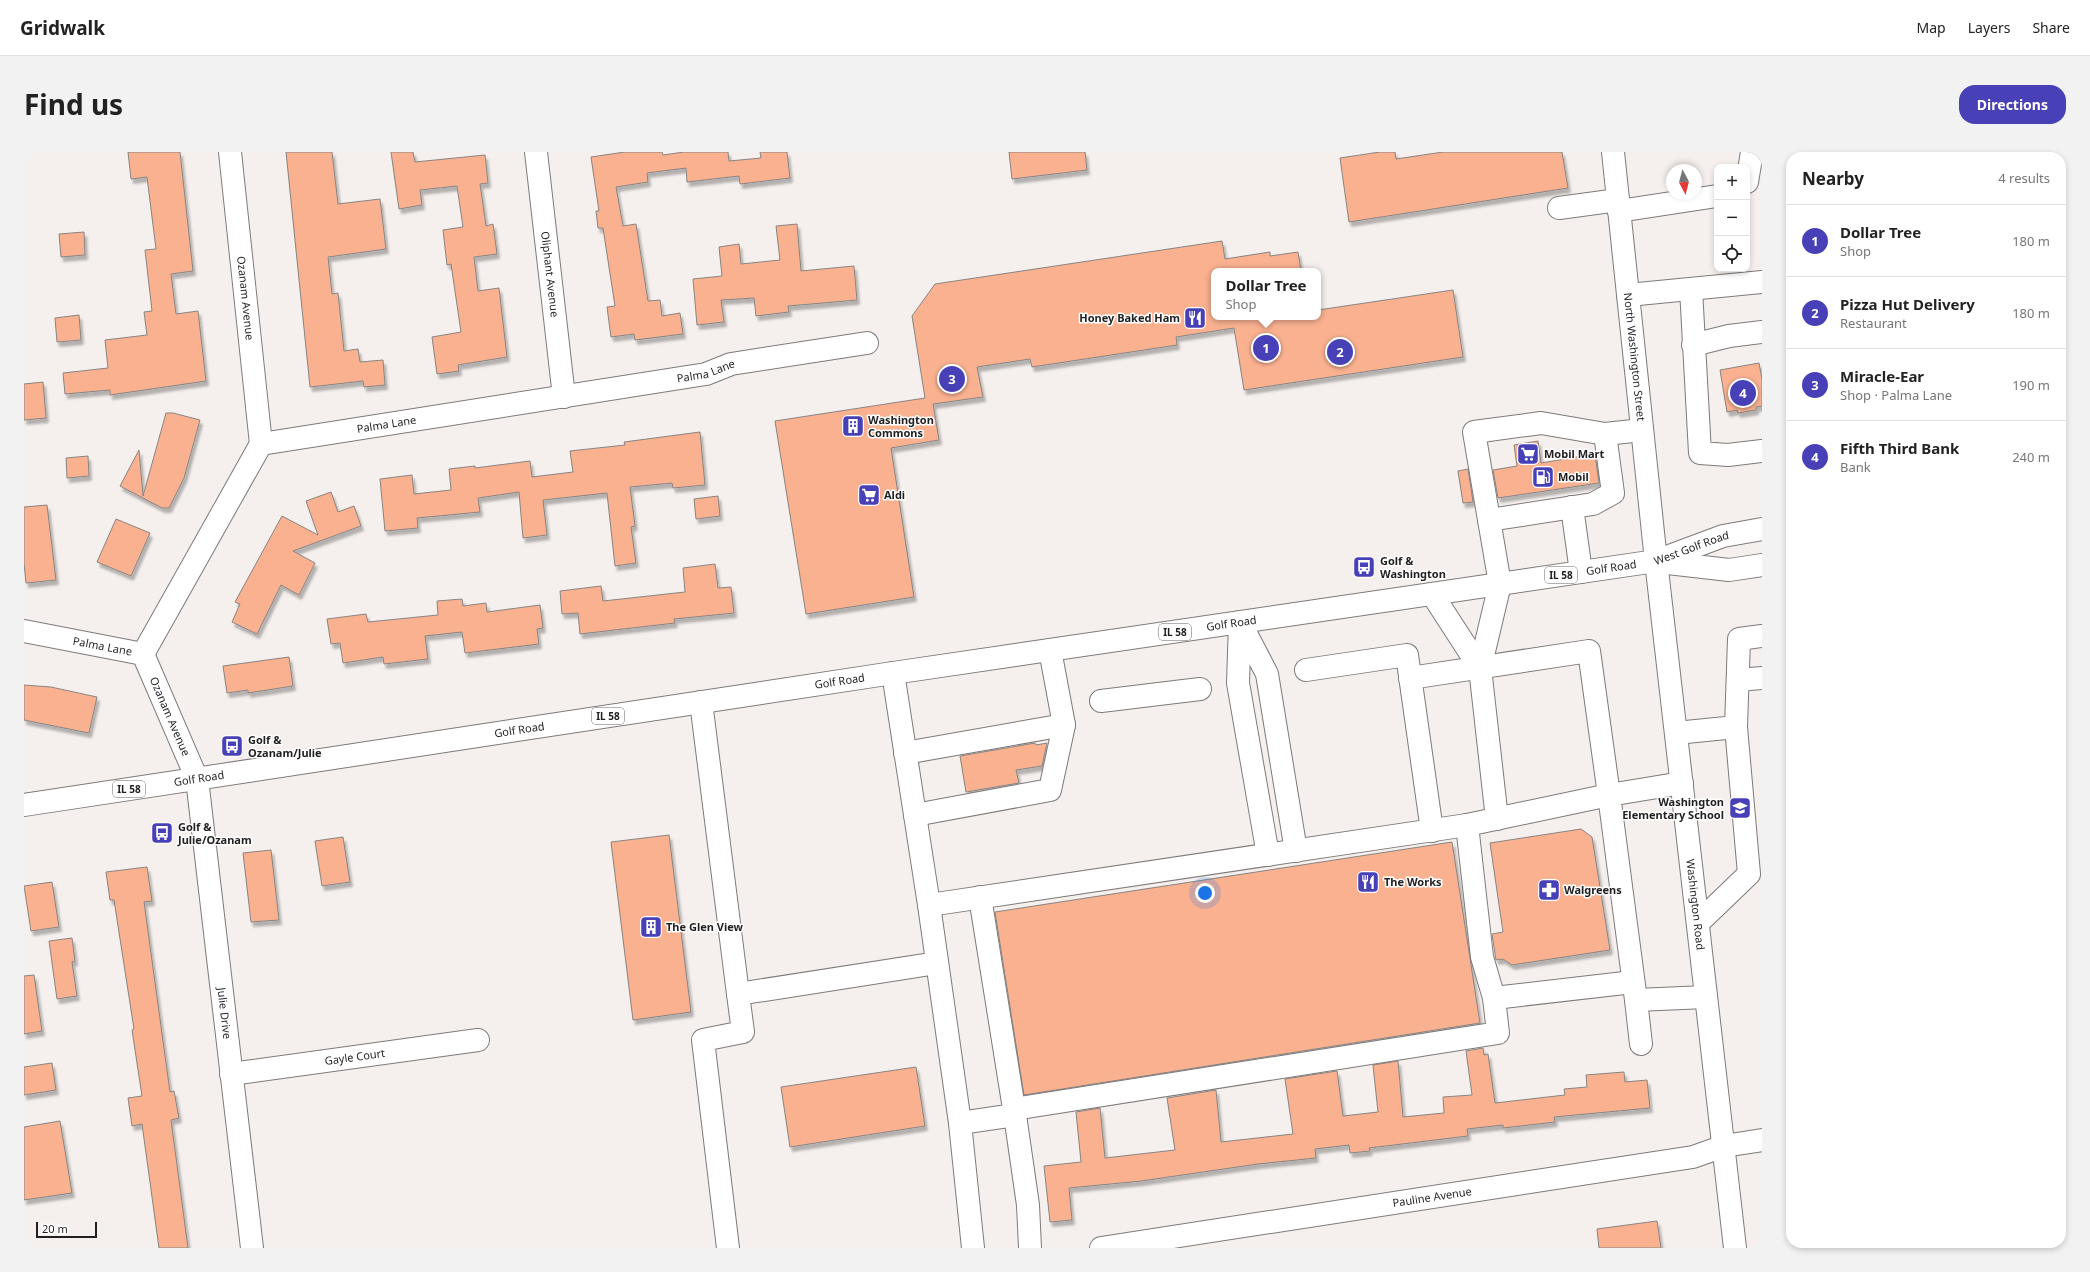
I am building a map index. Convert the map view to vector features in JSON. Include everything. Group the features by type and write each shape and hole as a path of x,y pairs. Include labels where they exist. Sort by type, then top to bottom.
{"street":[{"name":"Ozanam Avenue","path":"230,152 261,444"},
{"name":"Oliphant Avenue","path":"536,152 564,397"},
{"name":"North Washington Street","path":"1613,152 1656,561"},
{"path":"1750,164 1752,152"},
{"path":"1750,191 1762,189"},
{"path":"1559,208 1619,205 1714,196"},
{"path":"1628,295 1762,282"},
{"path":"1691,289 1700,453 1728,455 1762,451"},
{"path":"1693,345 1729,336 1762,332"},
{"name":"Palma Lane","path":"24,631 143,654 261,444 706,374 731,364 867,344"},
{"path":"1497,819 1480,668 1500,584 1474,432 1541,423 1605,434 1642,430"},
{"path":"1489,520 1593,504 1613,493 1605,434"},
{"path":"1572,507 1581,572"},
{"name":"West Golf Road","path":"1656,561 1723,536 1762,529"},
{"name":"West Golf Road","path":"1656,561 1729,570 1762,565"},
{"name":"Golf Road","path":"24,805 893,673 1656,561"},
{"name":"Washington Road","path":"1656,561 1735,1248"},
{"path":"1432,594 1480,668"},
{"path":"1240,622 1267,674 1296,851"},
{"path":"1240,622 1238,683 1268,855"},
{"path":"1698,923 1749,874 1736,727 1739,638 1762,636"},
{"path":"915,815 1050,790 1064,725 1050,650"},
{"path":"1410,678 1589,650 1641,1044"},
{"name":"Ozanam Avenue","path":"143,654 197,779"},
{"path":"1306,670 1407,655 1432,831"},
{"path":"893,673 929,905 960,1123 973,1248"},
{"path":"1738,680 1762,678"},
{"path":"1101,701 1200,689"},
{"path":"701,702 743,1032 703,1040 728,1248"},
{"path":"905,754 1064,725"},
{"path":"1676,733 1736,727"},
{"name":"Julie Drive","path":"197,779 252,1248"},
{"path":"929,905 1432,831 1609,795 1682,783"},
{"path":"960,1123 1015,1112 1498,1033 1494,998 1482,957 1467,825"},
{"path":"980,897 1015,1112 1028,1205 1030,1248"},
{"path":"738,994 937,963"},
{"path":"1494,998 1634,991 1706,997"},
{"name":"Gayle Court","path":"231,1074 478,1040"},
{"name":"Pauline Avenue","path":"1101,1248 1693,1157 1724,1146 1762,1140"}],"building":[{"path":"128,152 180,152 193,271 171,274 176,314 198,311 206,381 110,395 110,390 65,394 63,373 108,368 105,340 147,335 144,312 152,311 145,250 156,249 147,177 131,179"},
{"path":"286,152 332,152 338,204 380,199 386,249 328,257 332,294 338,293 344,351 358,349 360,362 383,360 385,385 364,387 363,381 310,387"},
{"path":"391,152 413,152 415,162 485,155 488,183 480,184 486,226 493,224 497,254 474,257 478,291 499,288 507,357 458,365 459,371 437,374 432,337 461,332 451,264 447,265 443,230 463,227 457,186 420,190 422,205 399,209"},
{"path":"625,152 662,152 663,155 684,152 728,152 729,161 761,158 760,152 787,152 790,178 740,184 739,176 687,182 686,168 647,173 648,182 616,187 623,226 636,224 648,301 660,300 662,316 680,313 683,334 635,340 634,334 611,337 607,307 615,306 603,228 598,228 596,211 599,211 591,157"},
{"path":"1009,152 1085,152 1087,170 1012,179"},
{"path":"1380,152 1395,152 1396,159 1443,152 1562,152 1568,188 1349,222 1340,158"},
{"path":"797,224 801,271 854,266 857,300 788,306 789,312 756,316 754,298 721,300 724,322 697,325 693,279 722,276 719,247 739,244 741,264 780,260 776,226"},
{"path":"84,232 85,255 61,257 59,234"},
{"name":"Washington Commons","path":"1222,241 1225,259 1270,252 1270,256 1298,252 1301,268 1211,268 1211,320 1321,320 1321,310 1453,290 1463,357 1244,390 1234,328 1176,337 1177,345 1032,367 1030,359 977,367 983,397 933,404 939,440 891,448 914,597 806,614 775,421 925,398 912,316 935,284"},
{"path":"79,315 81,340 57,342 55,318"},
{"path":"1759,363 1762,379 1762,406 1756,407 1756,410 1738,413 1737,410 1727,412 1720,370"},
{"path":"43,382 46,418 24,420 24,384"},
{"path":"166,413 173,413 200,420 184,478 169,508 162,508 120,486 139,450 143,496"},
{"path":"700,432 705,485 673,488 672,483 630,487 635,526 631,527 636,563 615,566 607,493 543,500 547,535 523,538 519,492 478,498 480,512 417,518 418,528 385,531 380,479 412,475 414,494 451,490 449,469 475,466 475,468 530,461 532,477 573,472 570,451 625,445 624,442"},
{"name":"Mobil","path":"1538,441 1541,463 1595,454 1599,483 1498,498 1493,470 1517,466 1514,445"},
{"path":"88,456 89,476 67,478 66,458"},
{"path":"1468,469 1473,502 1463,503 1458,471"},
{"path":"331,492 338,512 354,506 361,526 293,551 315,563 299,595 281,585 257,634 232,622 240,604 235,602 282,516 318,535 306,501"},
{"path":"718,496 720,516 696,519 694,499"},
{"path":"47,505 56,580 26,583 24,563 24,507"},
{"path":"116,519 150,533 131,576 97,562"},
{"path":"715,564 718,588 731,587 734,613 674,619 675,623 580,634 578,613 562,614 560,591 601,586 603,601 685,592 683,568"},
{"path":"462,599 463,606 486,603 487,612 540,605 543,628 537,629 539,644 465,653 462,632 425,636 428,659 384,664 383,657 343,663 340,643 331,644 327,619 366,614 368,622 438,615 437,601"},
{"path":"289,657 293,686 248,693 248,690 227,693 223,666"},
{"path":"24,685 51,687 97,697 89,733 24,720"},
{"path":"1035,743 1036,745 1047,743 1042,766 1016,770 1019,783 966,792 960,756"},
{"name":"Walgreens","path":"1581,829 1592,837 1610,950 1512,965 1503,959 1496,960 1492,934 1503,932 1490,843"},
{"name":"The Glen View","path":"669,835 691,1012 633,1020 611,842"},
{"path":"343,837 350,882 322,886 315,841"},
{"path":"1452,842 1480,1023 1024,1095 995,912"},
{"path":"271,850 279,920 251,922 243,853"},
{"path":"147,867 152,901 144,902 170,1092 174,1091 179,1118 171,1120 188,1248 159,1248 142,1124 132,1126 128,1098 142,1096 132,1030 134,1029 114,900 110,900 106,872"},
{"path":"52,882 59,927 31,931 24,886"},
{"path":"72,938 75,961 72,962 77,996 57,999 49,941"},
{"path":"34,975 42,1031 24,1034 24,976"},
{"path":"1483,1048 1484,1055 1488,1054 1495,1103 1565,1095 1564,1089 1587,1087 1586,1075 1624,1072 1625,1082 1647,1080 1650,1108 1554,1117 1555,1122 1503,1128 1503,1125 1467,1129 1468,1136 1369,1148 1370,1151 1350,1153 1349,1145 1315,1149 1316,1158 1258,1164 1141,1181 1069,1188 1072,1220 1050,1222 1044,1166 1081,1162 1076,1112 1100,1108 1105,1158 1175,1150 1167,1098 1216,1090 1221,1142 1293,1134 1285,1079 1337,1071 1343,1116 1378,1112 1373,1065 1398,1061 1403,1117 1444,1113 1443,1097 1472,1095 1466,1051"},
{"path":"52,1063 56,1090 24,1095 24,1067"},
{"path":"916,1067 925,1126 790,1147 781,1087"},
{"path":"60,1121 72,1193 24,1200 24,1127"},
{"path":"1657,1221 1661,1248 1599,1248 1597,1229"}],"place":[{"name":"Honey Baked Ham","path":"1195,318"},
{"name":"Dollar Tree","path":"1266,348"},
{"name":"Pizza Hut Delivery","path":"1340,352"},
{"name":"Miracle-Ear","path":"952,379"},
{"name":"Fifth Third Bank","path":"1743,393"},
{"name":"Washington Commons","path":"853,426"},
{"name":"Mobil Mart","path":"1528,454"},
{"name":"Mobil","path":"1543,477"},
{"name":"Aldi","path":"869,495"},
{"name":"Golf & Washington","path":"1364,567"},
{"name":"Golf & Ozanam/Julie","path":"232,746"},
{"name":"Washington Elementary School","path":"1740,808"},
{"name":"Golf & Julie/Ozanam","path":"162,833"},
{"name":"The Works","path":"1368,882"},
{"name":"Walgreens","path":"1549,890"},
{"name":"The Glen View","path":"651,927"}]}
